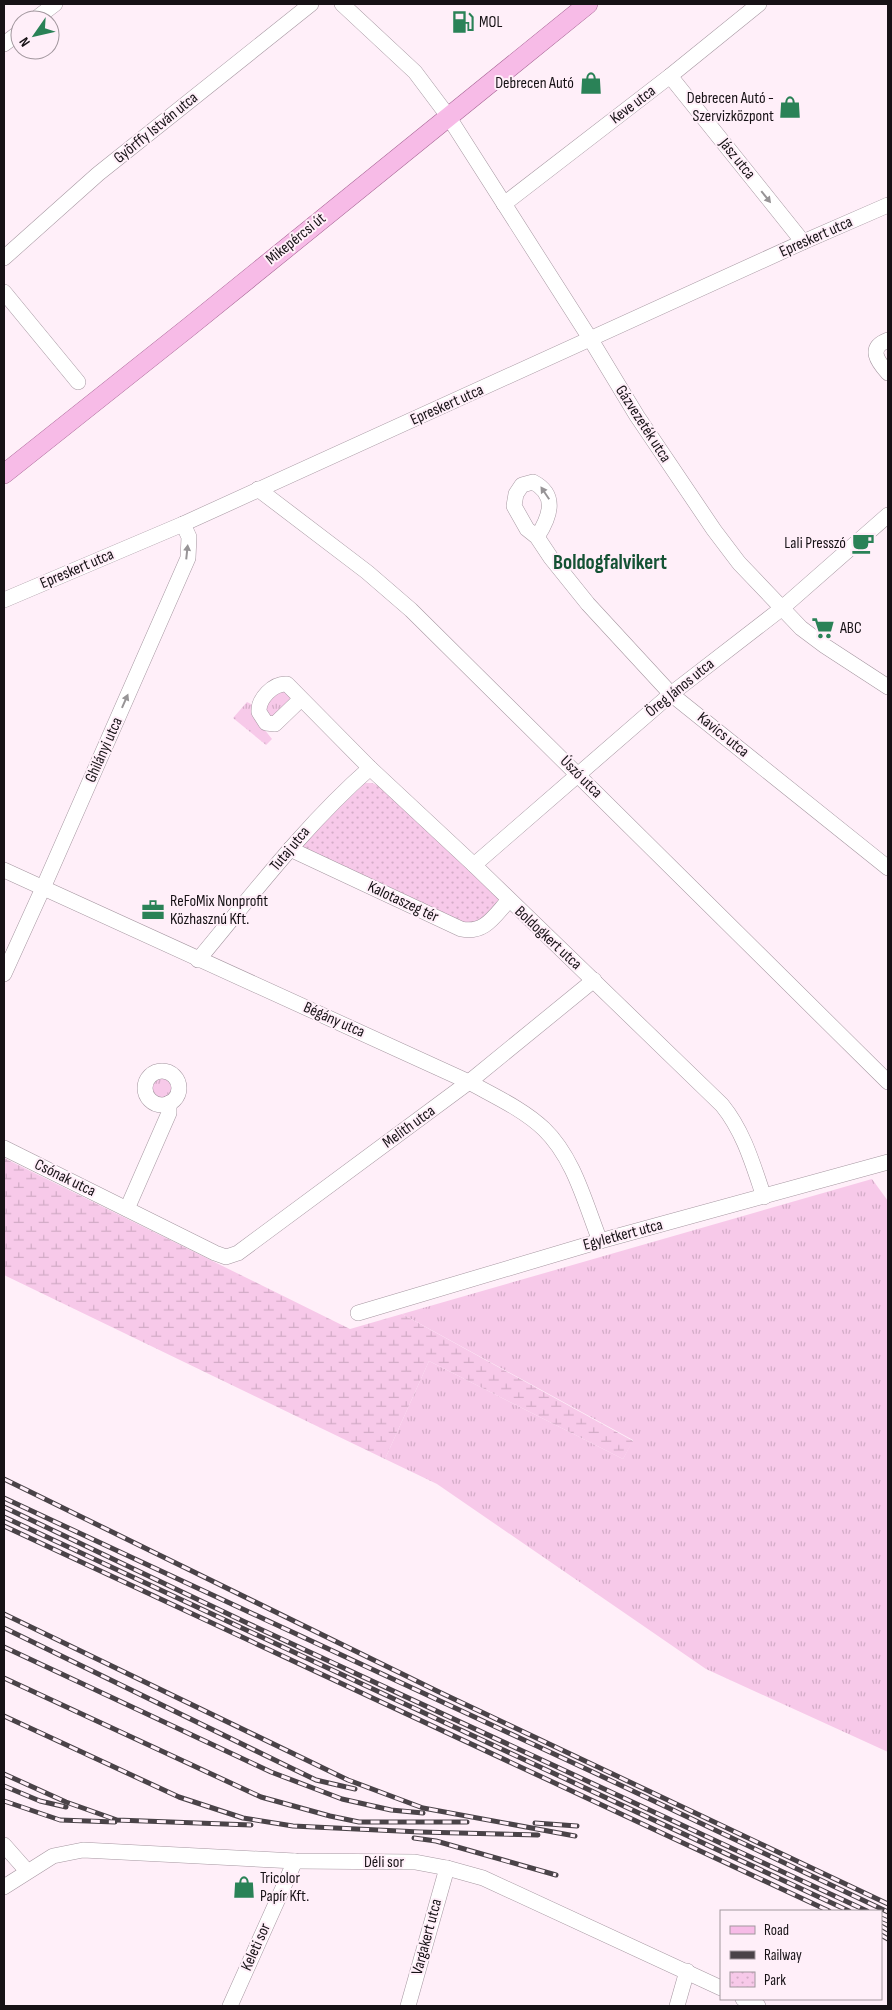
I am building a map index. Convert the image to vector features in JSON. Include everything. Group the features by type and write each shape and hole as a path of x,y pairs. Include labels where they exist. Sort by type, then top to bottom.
{"main road":[{"name":"Mikepércsi út","path":"4,474 588,4"}],"street":[{"name":"Györffy István utca","path":"4,258 98,174 311,4"},
{"name":"Gázvezeték utca","path":"342,4 414,72 448,116 591,340 637,416 714,530 739,563 782,609 825,646 888,687"},
{"name":"Keve utca","path":"504,204 670,76 759,4"},
{"name":"Jász utca","path":"670,76 803,242"},
{"name":"Epreskert utca","path":"4,600 183,524 888,205"},
{"path":"4,292 78,382"},
{"path":"888,340 879,346 876,353 877,361 888,373"},
{"name":"Úszó utca","path":"258,490 367,572 411,610 888,1082"},
{"name":"Öreg János utca","path":"474,865 671,694 782,609 888,515"},
{"name":"Ghilányi utca","path":"4,974 188,558 189,536 183,524"},
{"name":"Kavics utca","path":"537,537 551,558 588,604 671,694 888,868"},
{"name":"Boldogkert utca","path":"301,699 370,768 474,865 722,1104 735,1120 764,1197"},
{"name":"Tutaj utca","path":"198,960 290,849 341,794 370,768"},
{"name":"Kalotaszeg tér","path":"290,849 461,929 473,931 486,925 509,900"},
{"name":"Bégány utca","path":"4,870 469,1082 527,1116 544,1128 558,1145 573,1172 600,1241"},
{"name":"Melith utca","path":"215,1253 226,1257 238,1253 469,1082 594,980"},
{"path":"127,1209 169,1113 170,1103"},
{"name":"Csónak utca","path":"4,1148 215,1253"},
{"name":"Egyletkert utca","path":"358,1313 600,1241 888,1162"},
{"path":"4,1845 27,1871"},
{"name":"Déli sor","path":"4,1887 53,1856 83,1850 295,1861 416,1862 483,1878 720,1988"},
{"name":"Keleti sor","path":"230,2006 295,1861"},
{"name":"Vargakert utca","path":"408,2006 447,1868"},
{"path":"676,2006 687,1971"},
{"path":"745,2000 758,2006"}],"green space":[{"path":"282,690 293,696 277,716 268,717 265,704"},
{"path":"247,702 255,706 256,719 272,739 266,745 233,718"},
{"path":"365,783 372,783 384,788 499,899 496,911 470,926 302,849 304,842"},
{"path":"162,1077 170,1080 173,1088 170,1096 162,1099 154,1096 151,1088 154,1080"},
{"path":"4,1158 350,1329 402,1314 633,1441 623,1459 429,1361 385,1459 4,1275"},
{"path":"872,1179 888,1201 888,1752 706,1669 437,1484 385,1459 429,1361 623,1459 633,1440 402,1314"}],"railway":[{"path":"4,1479 437,1691 888,1904"},
{"path":"4,1498 597,1774 888,1912"},
{"path":"4,1507 245,1622 865,1910"},
{"path":"4,1517 847,1910"},
{"path":"4,1526 827,1910"},
{"path":"4,1614 348,1780 423,1808 575,1836"},
{"path":"4,1628 316,1780 355,1789"},
{"path":"4,1647 271,1772 342,1799 391,1810 423,1813"},
{"path":"4,1678 261,1797 359,1822 467,1822"},
{"path":"4,1716 179,1797 243,1818 293,1826 538,1835"},
{"path":"4,1774 66,1802 117,1820 251,1825"},
{"path":"4,1786 40,1801 66,1807"},
{"path":"4,1801 60,1820 115,1822"},
{"path":"535,1823 577,1826"},
{"path":"414,1838 436,1841 556,1875"},
{"path":"882,1918 888,1921"},
{"path":"882,1927 888,1930"},
{"path":"882,1936 888,1939"}],"place":[{"name":"MOL","path":"463,22"},
{"name":"Debrecen Autó","path":"591,83"},
{"name":"Debrecen Autó - Szervizközpont","path":"790,107"},
{"name":"Lali Presszó","path":"863,543"},
{"name":"ABC","path":"823,628"},
{"name":"ReFoMix Nonprofit Közhasznú Kft.","path":"153,910"},
{"name":"Tricolor Papír Kft.","path":"244,1887"}],"district":[{"name":"Boldogfalvikert","path":"610,562"}]}
